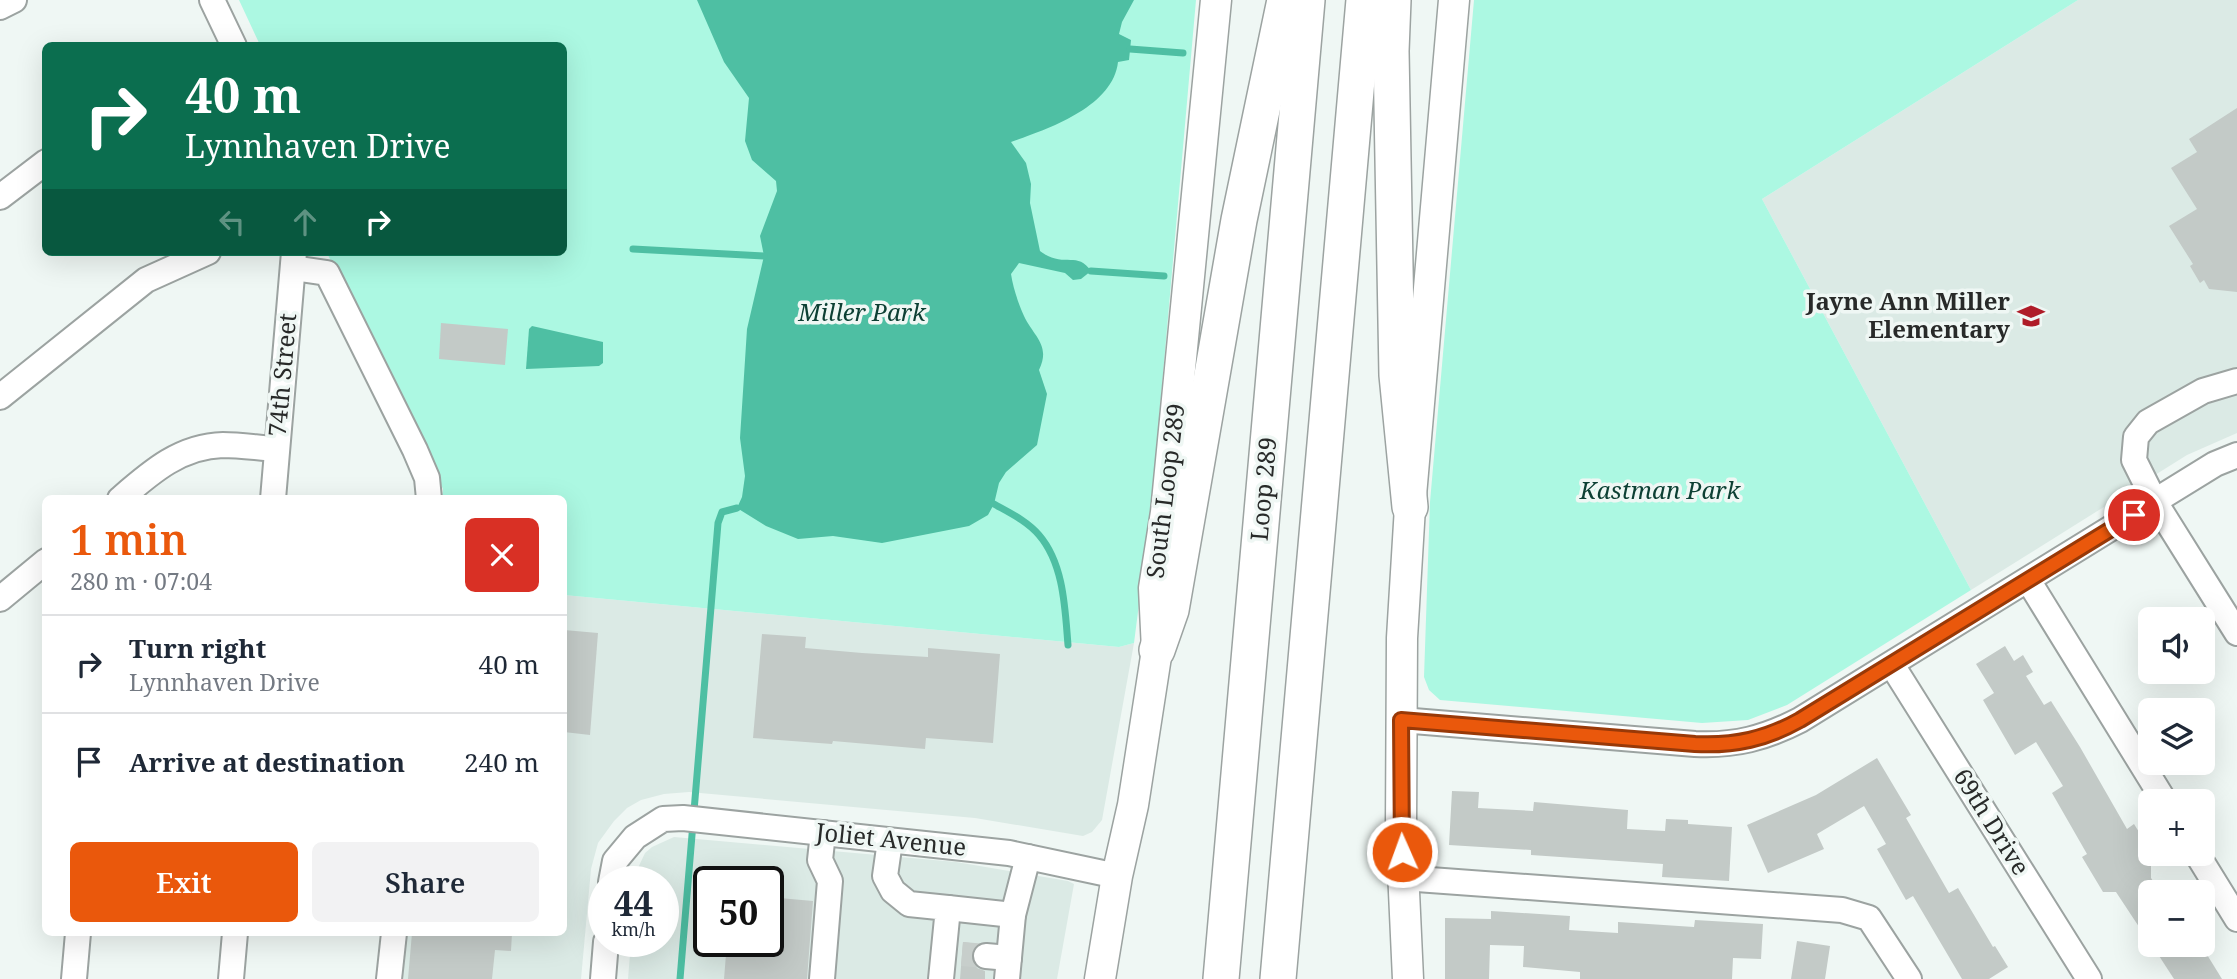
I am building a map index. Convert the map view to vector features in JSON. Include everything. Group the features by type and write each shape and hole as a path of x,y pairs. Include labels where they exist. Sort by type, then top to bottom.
{"highway":[{"path":"1157,650 1171,610 1234,247 1285,0"},
{"name":"Loop 289","path":"1221,979 1307,0"},
{"path":"1278,979 1364,0"},
{"path":"1393,0 1391,51 1397,375 1410,507"}],"main road":[{"name":"South Loop 289","path":"1100,979 1117,876 1133,806 1157,650 1154,588 1166,512 1216,0"},
{"path":"1408,979 1403,878 1402,638 1410,507 1454,0"}],"street":[{"path":"0,7 14,0"},
{"path":"212,0 232,42"},
{"path":"0,197 42,165"},
{"path":"0,397 146,280 199,256"},
{"path":"293,260 327,273 415,450 427,478 429,495"},
{"name":"74th Street","path":"273,495 293,260"},
{"path":"2237,381 2203,391 2148,422 2136,437 2134,460 2155,502 2237,633"},
{"path":"125,495 168,461 190,451 224,445 277,449"},
{"path":"1401,720 1695,744 1735,744 1777,733 1892,665 2215,464 2237,455"},
{"path":"0,599 42,564"},
{"path":"2028,580 2157,789"},
{"name":"69th Drive","path":"1892,665 2090,979"},
{"name":"Joliet Avenue","path":"614,866 615,861 635,837 663,819 682,818 1009,853 1117,876"},
{"path":"822,979 830,881 820,860 823,833"},
{"path":"890,841 885,876 893,891 909,904 1013,915"},
{"path":"941,979 982,960 1013,915 1028,857"},
{"path":"2204,866 2237,919"},
{"path":"1403,878 1842,910 1870,918 1909,979"},
{"path":"948,908 982,960"},
{"path":"74,979 78,936"},
{"path":"231,979 235,936"},
{"path":"389,979 394,936"},
{"path":"603,979 605,957"}],"shaded area":[{"path":"697,0 1134,0 1119,34 1131,40 1129,60 1118,62 1113,78 1104,92 1092,104 1060,123 1011,142 1026,163 1031,184 1030,203 1040,251 1056,259 1075,260 1086,265 1091,271 1081,279 1073,280 1065,273 1019,263 1011,274 1022,311 1042,347 1039,370 1047,394 1037,445 1006,472 999,483 988,515 969,526 882,543 833,536 798,539 766,526 737,508 742,497 745,476 740,438 747,329 764,256 760,236 777,191 776,181 752,160 745,141 749,98 724,62"},
{"name":"Jayne Ann Miller Elementary","path":"2078,0 2237,0 2237,433 2187,455 1971,590 1762,199"},
{"path":"532,326 603,342 603,363 599,366 526,369 529,329"},
{"path":"567,595 1119,647 1134,643 1102,820 1092,832 1083,836 975,818 689,792 664,794 641,800 627,808 614,821 598,843 592,866 588,866 588,902 581,979 401,979 405,936 567,936"},
{"path":"674,837 956,862 1068,881 1074,884 1057,979 628,979 630,957 679,957 679,866 639,866 645,853"}],"green space":[{"name":"Miller Park","path":"239,0 1196,0 1151,510 1134,643 1119,647 567,595 567,495 442,495 443,489 328,256 567,256 567,42 259,42"},
{"name":"Kastman Park","path":"1474,0 2078,0 1762,199 1971,590 1787,705 1748,720 1702,723 1440,700 1429,690 1424,677 1430,502"}],"building":[{"path":"2237,108 2237,292 2209,289 2204,280 2200,283 2190,266 2193,264 2169,226 2197,209 2171,168 2197,152 2189,139"},
{"path":"441,323 508,329 505,365 439,359"},
{"path":"567,630 598,633 590,735 567,732"},
{"path":"762,634 806,637 805,648 862,653 928,657 928,648 1000,654 993,743 926,738 925,749 833,741 832,744 753,738"},
{"path":"2005,646 2014,661 2023,655 2033,672 2026,676 2044,705 2051,701 2127,829 2134,824 2138,830 2138,866 2151,866 2152,880 2138,880 2138,925 2116,892 2103,892 2082,857 2087,854 2052,793 2063,786 2036,742 2015,755 1983,700 1994,693 1976,664"},
{"path":"1877,758 1911,815 1906,818 1949,893 1958,888 2008,967 1989,979 1962,979 1913,896 1906,900 1877,849 1886,844 1864,806 1817,834 1824,849 1768,873 1747,825 1816,795"},
{"path":"1452,791 1479,792 1478,808 1533,811 1534,802 1628,810 1627,829 1665,831 1666,819 1688,820 1688,824 1732,827 1729,881 1662,877 1663,864 1531,855 1531,850 1449,845"},
{"path":"784,898 813,901 807,979 724,979 726,957 784,957"},
{"path":"1491,911 1570,916 1569,930 1618,933 1618,922 1694,927 1695,920 1763,924 1761,959 1733,958 1732,979 1580,979 1580,972 1523,967 1524,946 1490,945 1489,979 1445,979 1445,918 1491,919"},
{"path":"412,936 512,936 511,951 495,950 492,979 408,979"},
{"path":"1797,941 1830,946 1825,979 1791,979"},
{"path":"963,942 978,944 971,955 977,968 985,971 985,979 960,979"},
{"path":"2160,957 2208,957 2222,979 2174,979"}],"waterway":[{"path":"1130,49 1183,53"},
{"path":"633,249 764,256"},
{"path":"1091,271 1164,276"},
{"path":"994,504 1039,535 1054,559 1062,587 1068,645"},
{"path":"680,979 718,523 722,512 737,508"}],"tunnel":[{"path":"962,954 986,956"}],"place":[{"name":"Jayne Ann Miller Elementary","path":"2031,316"}],"route":[{"path":"1402,852 1401,720 1695,744 1735,744 1755,740 1777,733 1800,720 2134,515"}]}
